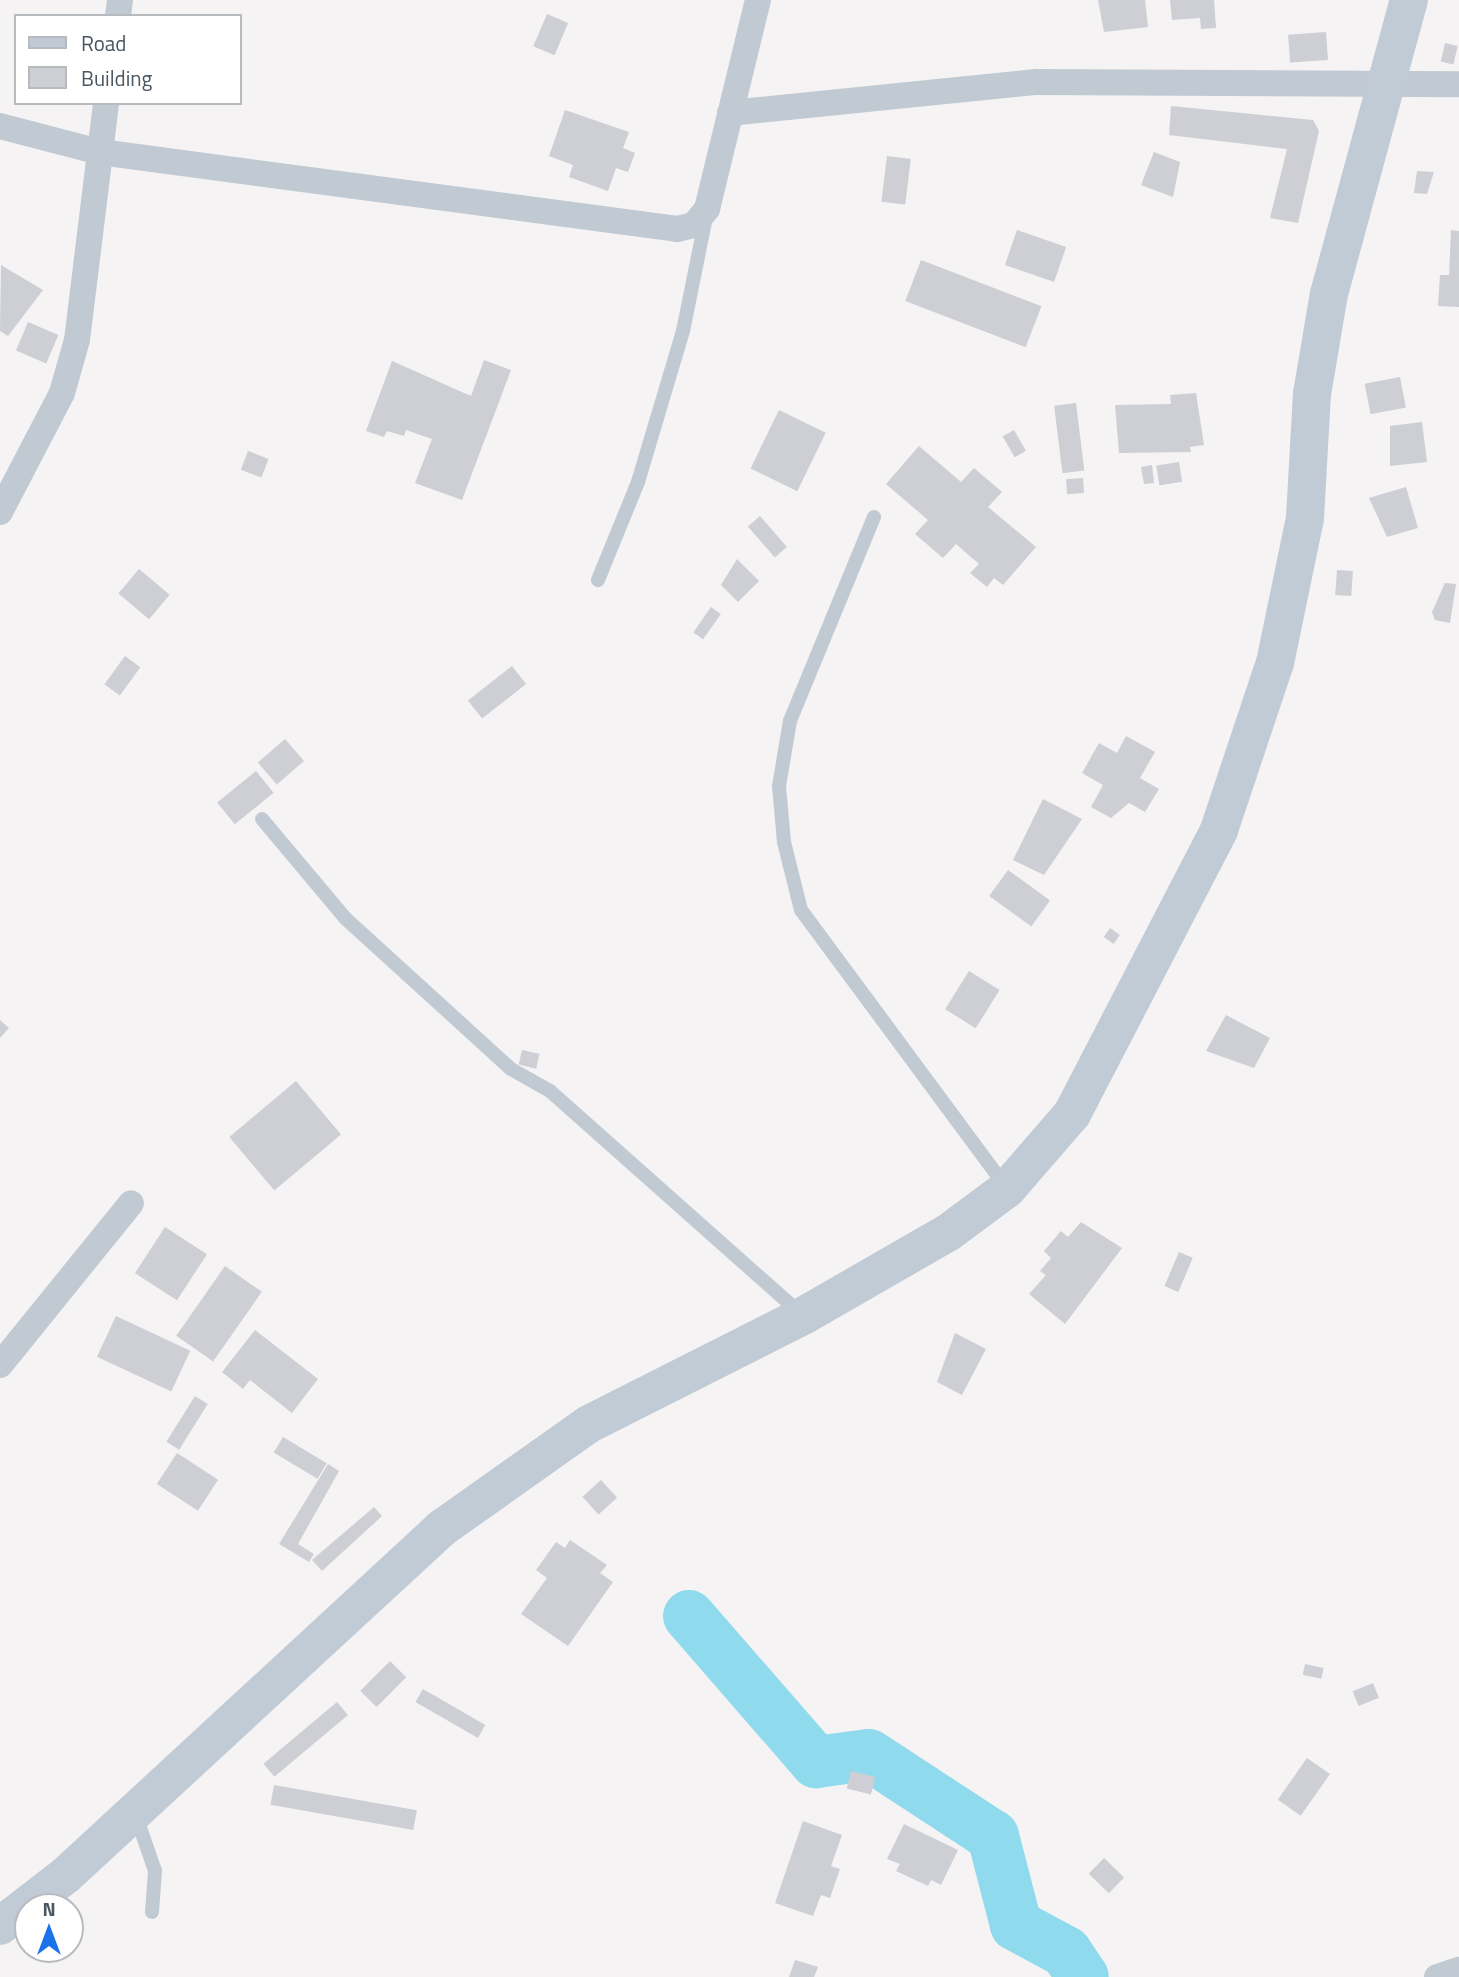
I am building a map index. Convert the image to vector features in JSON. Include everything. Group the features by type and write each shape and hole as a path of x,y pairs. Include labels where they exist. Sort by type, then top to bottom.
{"street":[{"path":"0,126 100,152 677,229 694,225 707,209 758,0"},
{"path":"0,1926 135,1814 442,1528 589,1424 803,1316 949,1232 1007,1189 1072,1115 1099,1072 1219,830 1249,747 1292,594 1323,332 1382,85 1409,0"},
{"path":"730,113 1036,82 1459,84"},
{"path":"0,512 62,393 77,340 106,105"},
{"path":"0,1365 131,1203"},
{"path":"1437,1977 1459,1970"}],"lane":[{"path":"598,580 638,482 679,344 707,209"},
{"path":"874,517 790,721 779,786 784,842 801,910 1007,1189"},
{"path":"262,819 345,918 510,1069 551,1091 803,1316"},
{"path":"135,1814 155,1871 152,1912"}],"building":[{"path":"1098,0 1145,0 1148,27 1104,32"},
{"path":"1170,0 1214,0 1216,28 1201,29 1200,18 1172,20"},
{"path":"547,14 568,23 554,55 533,46"},
{"path":"1326,32 1328,60 1290,63 1288,35"},
{"path":"1445,43 1458,46 1453,64 1441,62"},
{"path":"1171,106 1313,120 1319,131 1298,223 1270,218 1287,149 1169,135"},
{"path":"565,110 629,132 623,148 635,153 628,172 616,168 608,191 569,177 573,165 549,156"},
{"path":"1154,152 1180,162 1173,197 1141,185"},
{"path":"887,156 911,159 905,205 881,202"},
{"path":"1417,171 1434,172 1427,194 1414,193"},
{"path":"1017,230 1066,247 1054,282 1005,265"},
{"path":"1451,230 1459,231 1459,307 1438,306 1440,275 1449,275"},
{"path":"921,260 1041,306 1026,347 905,301"},
{"path":"1,265 43,290 8,336 0,331"},
{"path":"28,322 58,335 46,363 16,351"},
{"path":"484,360 511,370 462,500 415,483 432,439 406,430 404,436 387,431 384,437 366,431 392,361 471,396"},
{"path":"1400,377 1406,407 1371,414 1365,384"},
{"path":"1196,393 1204,445 1190,447 1191,452 1119,453 1115,405 1171,404 1170,395"},
{"path":"1076,403 1084,470 1062,473 1054,406"},
{"path":"779,410 826,433 797,491 751,468"},
{"path":"1422,422 1427,462 1390,466 1390,426"},
{"path":"1014,430 1026,451 1015,457 1003,436"},
{"path":"919,446 961,482 974,468 1002,492 988,507 1036,547 1003,585 994,578 987,587 970,573 979,564 956,544 943,558 915,534 928,520 886,484"},
{"path":"248,451 269,459 261,478 241,470"},
{"path":"1179,462 1182,482 1159,485 1156,466"},
{"path":"1152,465 1154,483 1144,484 1141,467"},
{"path":"1083,478 1084,493 1067,494 1066,479"},
{"path":"1406,487 1418,528 1387,537 1369,498"},
{"path":"760,516 787,547 775,557 748,526"},
{"path":"737,559 759,581 738,602 721,585"},
{"path":"139,569 170,595 149,619 118,594"},
{"path":"1337,570 1353,571 1351,596 1335,595"},
{"path":"1445,583 1456,584 1450,623 1435,620 1432,612"},
{"path":"711,607 721,614 703,639 693,632"},
{"path":"125,656 140,667 120,695 104,684"},
{"path":"512,666 526,684 482,719 468,700"},
{"path":"1126,736 1155,752 1140,778 1159,789 1145,812 1129,803 1111,818 1091,807 1103,785 1082,773 1099,743 1117,753"},
{"path":"285,739 304,761 277,785 258,763"},
{"path":"256,771 274,793 235,824 217,802"},
{"path":"1043,799 1082,819 1044,875 1013,860"},
{"path":"1008,870 1050,901 1031,926 989,896"},
{"path":"1110,928 1120,935 1114,944 1104,937"},
{"path":"969,971 1000,990 976,1028 945,1009"},
{"path":"1226,1015 1270,1038 1254,1068 1206,1051"},
{"path":"0,1020 9,1028 0,1038"},
{"path":"522,1050 540,1054 536,1069 519,1065"},
{"path":"296,1081 341,1135 274,1191 229,1137"},
{"path":"1081,1222 1122,1248 1065,1324 1029,1294 1046,1275 1040,1271 1051,1258 1044,1251 1061,1231 1068,1237"},
{"path":"165,1227 207,1254 177,1300 135,1273"},
{"path":"1179,1252 1193,1258 1178,1292 1165,1286"},
{"path":"225,1266 262,1292 213,1361 176,1336"},
{"path":"116,1316 190,1351 171,1391 97,1357"},
{"path":"255,1330 318,1379 292,1413 250,1380 243,1389 222,1372"},
{"path":"955,1333 986,1349 962,1395 937,1382"},
{"path":"195,1396 208,1404 179,1450 166,1442"},
{"path":"283,1437 327,1463 317,1479 274,1452"},
{"path":"177,1453 218,1480 198,1511 157,1484"},
{"path":"328,1464 339,1471 298,1544 314,1554 309,1562 279,1544"},
{"path":"601,1480 617,1498 598,1515 582,1497"},
{"path":"374,1507 382,1516 322,1571 312,1560"},
{"path":"570,1540 607,1565 600,1573 613,1582 568,1646 521,1614 547,1578 536,1570 556,1542 565,1548"},
{"path":"390,1661 406,1677 377,1707 360,1691"},
{"path":"1305,1664 1324,1668 1321,1679 1303,1675"},
{"path":"1373,1683 1379,1698 1359,1706 1353,1691"},
{"path":"423,1689 485,1725 478,1738 416,1702"},
{"path":"337,1702 348,1715 274,1777 263,1764"},
{"path":"1307,1758 1330,1774 1301,1816 1278,1800"},
{"path":"851,1771 875,1777 871,1795 847,1788"},
{"path":"274,1785 417,1810 413,1830 271,1805"},
{"path":"803,1821 842,1835 831,1866 840,1869 830,1898 821,1895 813,1916 775,1903"},
{"path":"904,1824 958,1850 941,1885 931,1880 928,1886 896,1871 900,1864 887,1859"},
{"path":"1104,1858 1124,1877 1109,1893 1089,1874"},
{"path":"795,1960 818,1967 814,1977 789,1977"}],"waterway":[{"path":"689,1616 816,1762 869,1755 993,1836 1016,1925 1066,1952 1083,1977"}]}
